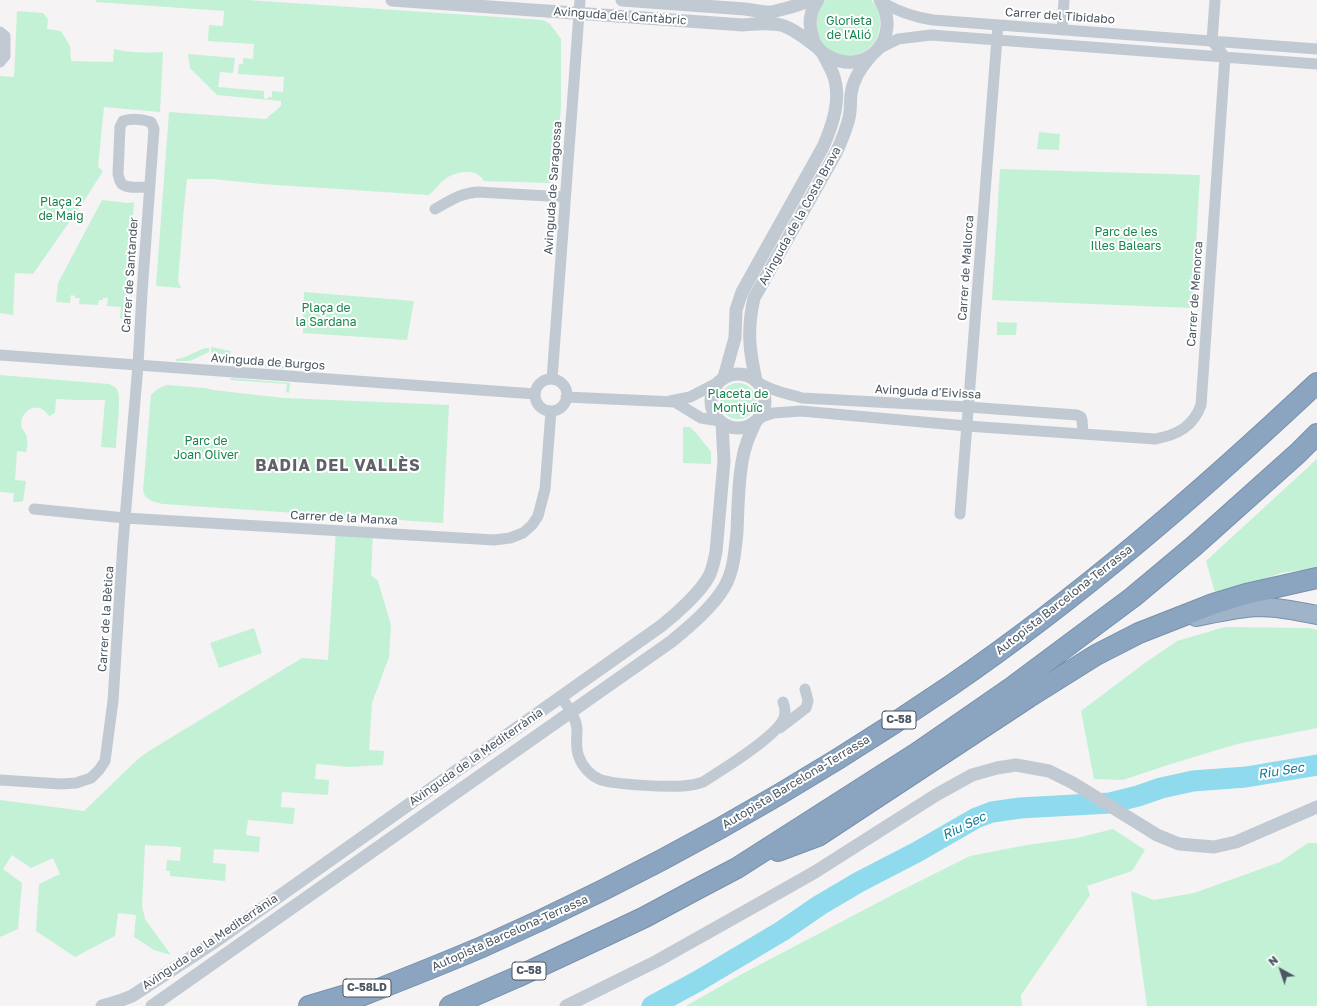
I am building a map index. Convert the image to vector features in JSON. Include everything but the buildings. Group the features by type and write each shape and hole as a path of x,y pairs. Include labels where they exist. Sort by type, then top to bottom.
{"highway":[{"name":"Autopista Barcelona-Terrassa","path":"334,1006 425,971 536,922 650,866 793,786 901,719 1000,650 1108,568 1210,481 1317,383"},
{"name":"C-58","path":"450,1006 517,977 645,917 737,868 916,753 1062,651 1133,597 1194,546 1298,453 1317,434"},
{"path":"737,868 818,836 1029,696 1089,659 1139,633 1213,604 1246,594 1317,578"},
{"path":"1166,622 1231,610 1258,608 1289,610 1317,615"},
{"name":"C-58LD","path":"309,1006 425,971"}],"street":[{"name":"Avinguda del Cantàbric","path":"392,0 743,25 764,24 784,26 793,30 821,51"},
{"name":"Avinguda de Saragossa","path":"552,379 580,0"},
{"path":"622,0 745,9 765,12 782,10 812,0"},
{"path":"818,0 810,16 812,38 821,51 834,60 847,63 859,61 875,53 884,40 888,29 888,18 881,1"},
{"path":"1062,30 1064,0"},
{"name":"Carrer de Menorca","path":"1080,434 1155,438 1168,436 1179,432 1198,413 1201,405 1218,50 1215,0"},
{"name":"Carrer del Tibidabo","path":"881,1 906,15 918,18 1062,30 1317,64"},
{"name":"Carrer de Mallorca","path":"960,514 998,25"},
{"path":"0,32 5,36 6,47 5,56 0,62"},
{"name":"Carrer del Tibidabo","path":"875,53 898,39 931,35 996,40 1218,50 1240,43 1317,49"},
{"path":"1218,50 1230,49 1240,43"},
{"name":"Avinguda de la Costa Brava","path":"720,380 734,338 736,310 742,292 820,152 831,129 835,114 836,87 833,74 821,51"},
{"name":"Avinguda de la Costa Brava","path":"757,382 750,353 749,338 751,312 754,298 836,153 845,134 849,117 851,94 856,77 861,66 875,53"},
{"name":"Carrer de Santander","path":"138,365 154,129 150,122 144,120 131,119 123,121 120,127 118,174 120,181 123,185 150,187"},
{"path":"435,209 458,195 467,193 478,192 565,197"},
{"name":"Avinguda de Burgos","path":"0,355 534,394"},
{"name":"Carrer de la Bètica","path":"0,780 60,784 76,783 91,778 105,761 113,701 125,518 138,365"},
{"path":"668,401 690,397 729,375 746,374 757,382 764,392 764,408 757,420"},
{"path":"552,379 557,380 565,387 566,397 565,403 561,407 557,410 551,411 541,408 535,400 534,394 538,385 542,381 552,379"},
{"path":"720,380 711,396 711,403 712,410 721,422"},
{"name":"Avinguda d'Eivissa","path":"757,382 778,393 789,394 802,398 968,407 1077,415 1081,417 1082,420 1080,434"},
{"path":"566,397 675,402 701,418 721,422 733,428 745,427 773,413 801,410 966,426 1080,434"},
{"name":"Carrer de la Manxa","path":"34,509 125,518 494,540 510,538 523,533 532,525 538,516 545,489 551,411"},
{"name":"Avinguda de la Mediterrània","path":"152,1006 672,641 688,628 712,603 726,585 735,555 742,462 746,442 757,420"},
{"name":"Avinguda de la Mediterrània","path":"102,1006 132,996 216,941 661,626 683,606 702,586 709,576 716,552 724,461 721,422"},
{"path":"561,696 571,712 576,726 577,750 579,758 589,772 599,779 613,782 675,786 691,785 703,782 789,722 806,708 808,701 805,689"},
{"path":"768,737 784,719 785,707 783,702"},
{"path":"566,1006 657,961 776,895 936,795 972,775 997,768 1016,765 1049,771 1073,783 1157,835 1179,844 1214,847 1236,842 1317,807"}],"green space":[{"path":"96,0 247,0 543,20 550,24 561,39 561,107 556,173 554,179 550,183 484,181 477,174 472,172 463,172 445,179 429,195 262,184 212,179 187,179 178,281 181,288 156,286 169,112 266,119 281,106 281,101 217,95 190,68 188,54 235,58 233,73 220,72 218,87 264,91 264,98 268,99 268,97 272,97 272,91 283,92 284,77 238,74 239,64 243,64 243,58 253,59 254,44 208,41 209,25 223,26 224,11 96,2"},
{"name":"Glorieta de l'Alió","path":"826,0 871,0 879,15 880,27 876,38 867,50 846,56 831,51 825,46 816,26 818,12"},
{"name":"Plaça 2 de Maig","path":"17,11 43,13 48,19 47,29 61,31 70,46 71,61 113,62 114,49 151,53 163,52 160,112 104,107 98,167 103,171 33,274 15,273 13,315 0,313 0,76 14,77"},
{"path":"1039,132 1060,134 1059,150 1037,149"},
{"name":"Parc de les Illes Balears","path":"1000,169 1200,175 1192,308 992,300"},
{"path":"102,200 128,203 134,202 126,321 120,318 121,307 107,306 108,298 99,300 98,305 79,304 80,298 75,298 75,296 71,295 70,303 56,302 58,283"},
{"name":"Plaça de la Sardana","path":"304,292 414,301 407,340 303,333"},
{"path":"997,322 1017,323 1016,335 997,335"},
{"path":"211,347 231,351 230,355 211,353"},
{"path":"205,348 209,348 209,352 190,361 176,361 176,359"},
{"path":"287,358 290,358 289,369 209,363 212,360 286,366"},
{"path":"0,375 109,384 113,386 117,389 119,400 116,448 101,447 105,400 56,399 55,413 49,416 40,408 30,409 23,415 21,421 22,428 27,437 26,452 17,451 15,480 26,481 23,501 13,502 14,493 0,492"},
{"path":"231,378 290,383 289,393 286,392 287,384 230,380"},
{"name":"Placeta de Montjuïc","path":"738,383 751,388 756,401 751,414 738,419 725,414 720,401 725,388"},
{"name":"Parc de Joan Oliver","path":"167,385 205,388 284,398 449,405 443,523 163,504 150,500 145,496 143,490 151,395 158,389"},
{"path":"683,427 690,427 711,452 711,464 683,463"},
{"path":"1317,459 1317,568 1281,573 1216,596 1206,561"},
{"path":"336,530 373,533 371,575 378,581 391,625 389,657 372,703 369,750 384,751 383,765 349,767 316,764 315,779 329,780 328,795 282,792 281,807 295,808 293,824 248,820 246,835 260,837 259,852 214,849 213,863 226,864 225,881 170,876 170,871 166,871 167,860 180,861 181,847 145,845 142,906 145,919 171,955 154,950 134,937 136,915 118,913 115,936 75,957 36,931 39,884 60,874 53,858 31,868 12,855 3,869 22,883 18,929 0,937 0,800 84,811 138,759 149,751 302,658 328,660"},
{"path":"1225,627 1309,628 1317,630 1317,728 1237,744 1123,780 1094,779 1081,711 1142,665 1177,641"},
{"path":"254,628 262,653 219,668 210,643"},
{"path":"1113,829 1145,850 1132,871 1087,886 1090,895 1021,995 1022,1006 686,1006 742,974 970,856 1027,845 1077,838"},
{"path":"1308,843 1317,843 1317,1006 1147,1006 1131,891 1154,900 1194,893 1280,862"}],"waterway":[{"name":"Riu Sec","path":"652,1006 698,981 782,931 820,905 859,882 917,852 976,818 992,812 1020,808 1110,803 1161,788 1193,781 1246,777 1317,765"}],"district":[{"name":"BADIA DEL VALLÈS","path":"338,466"}]}
